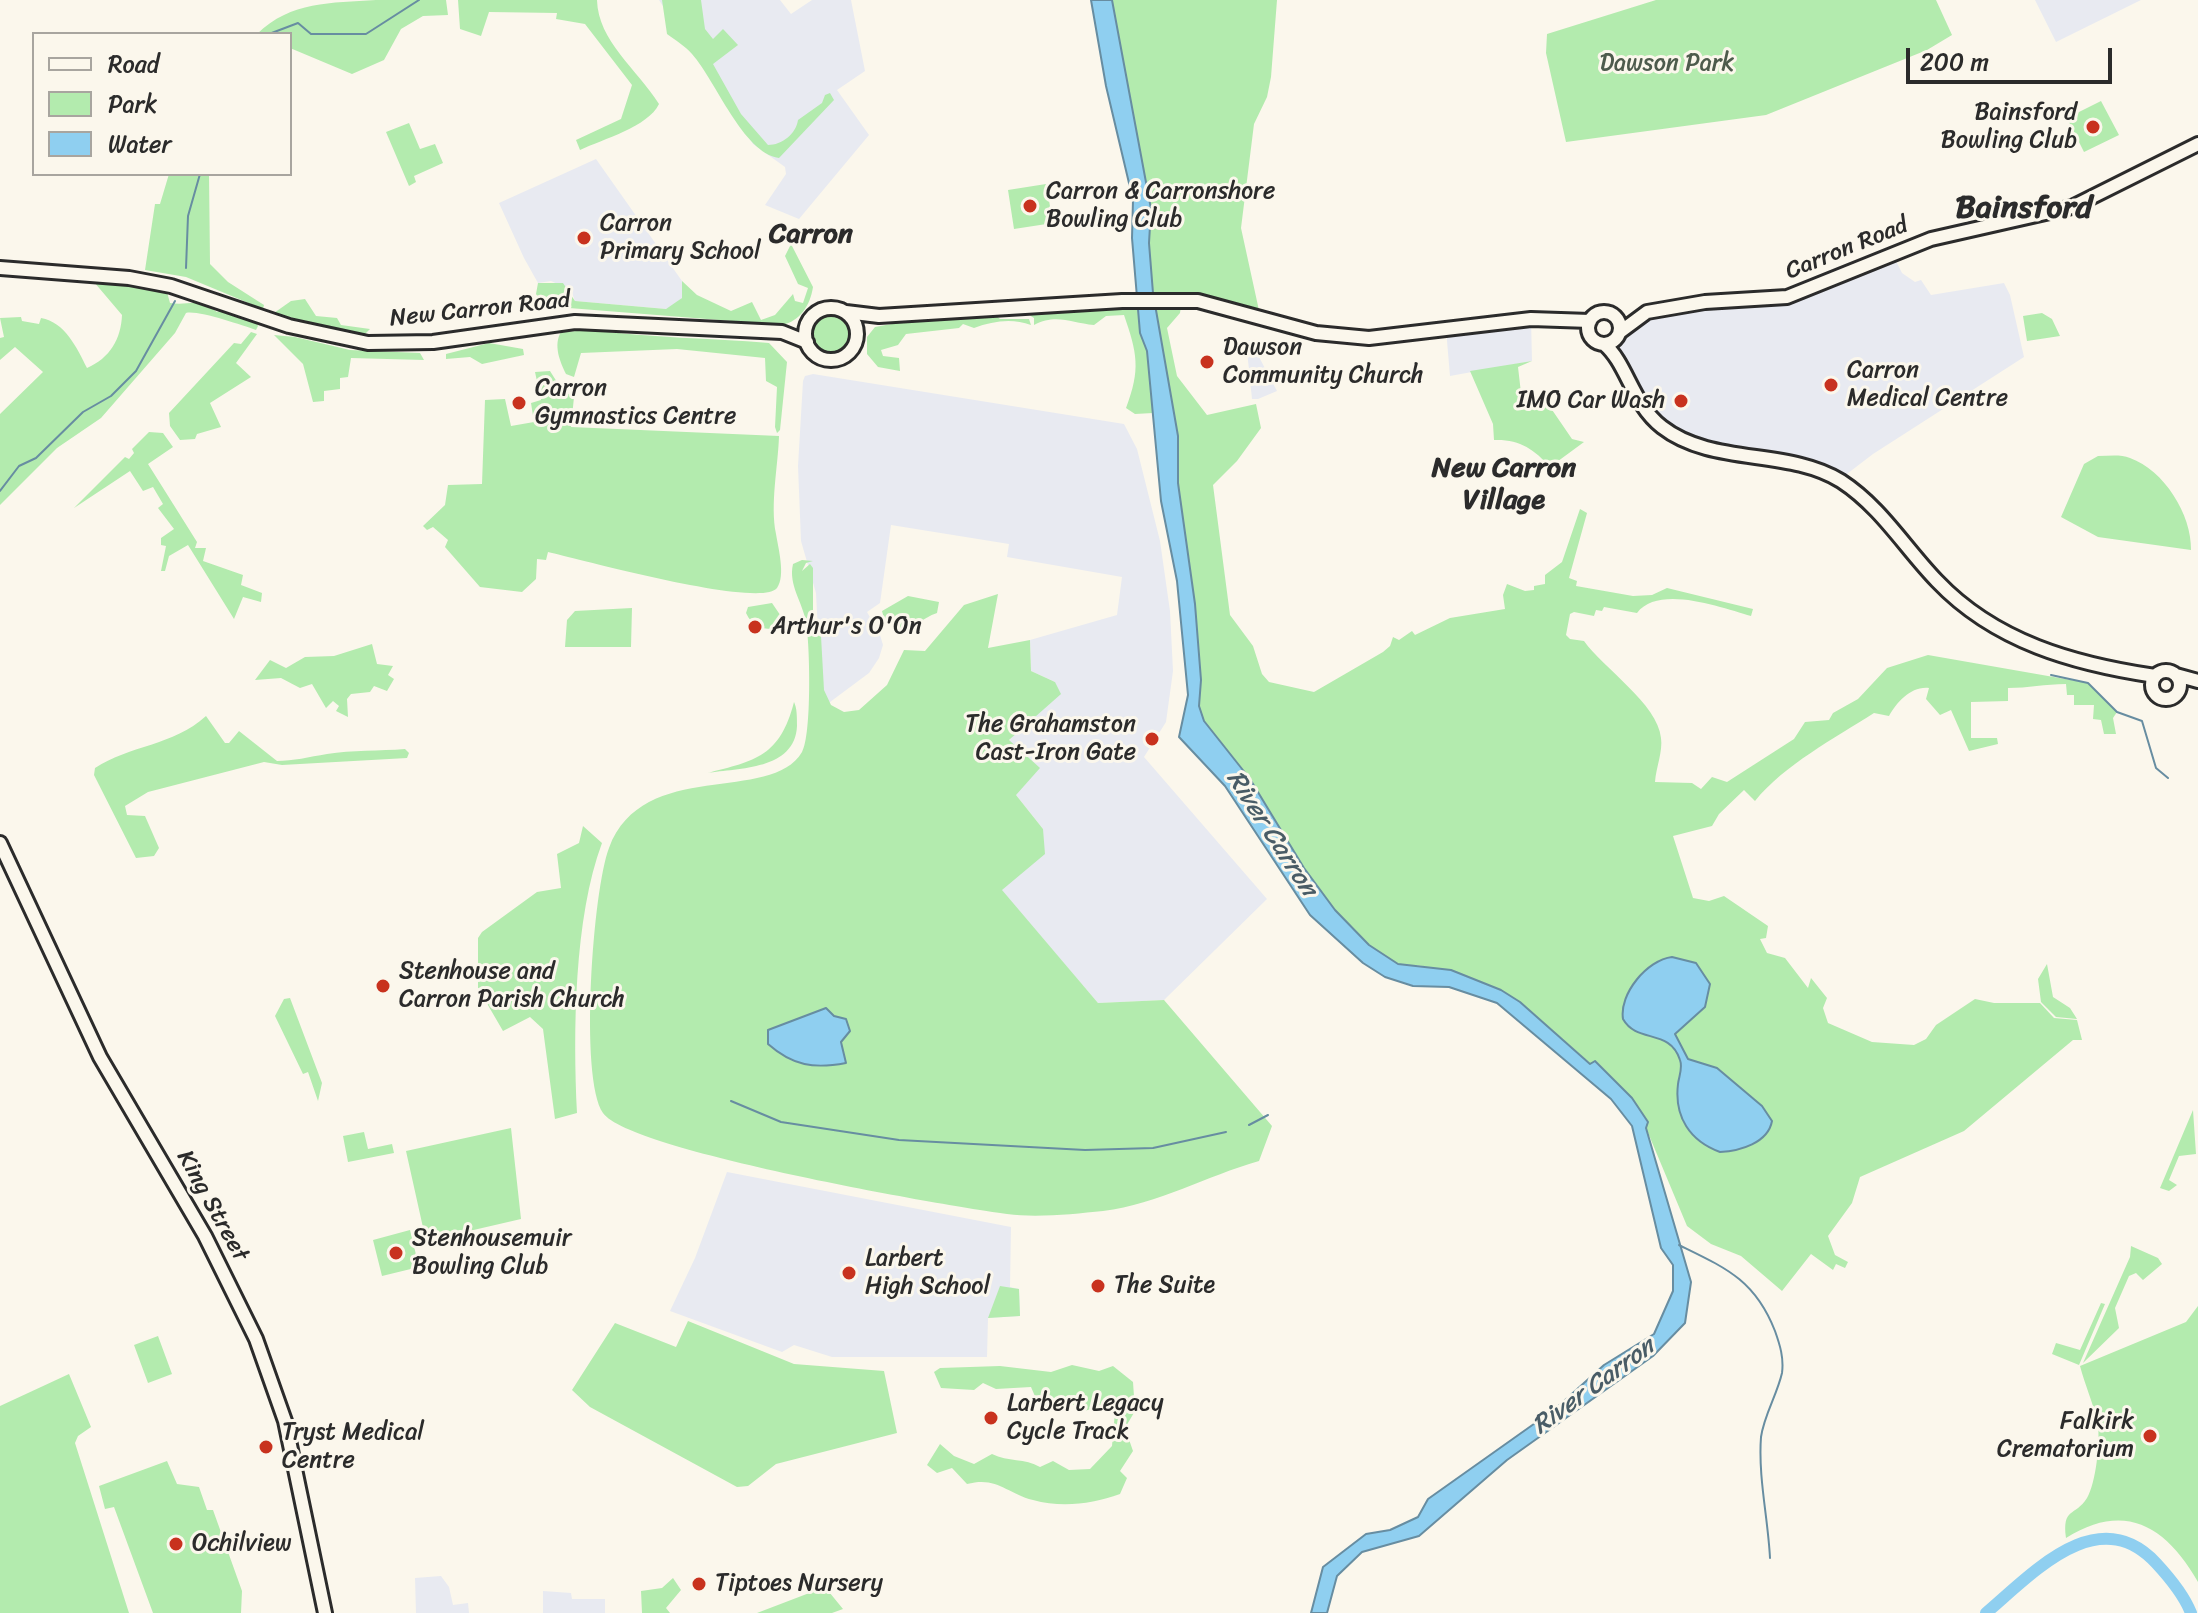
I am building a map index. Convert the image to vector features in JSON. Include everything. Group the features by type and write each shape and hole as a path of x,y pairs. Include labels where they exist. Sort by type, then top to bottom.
{"main road":[{"name":"Carron Road","path":"1615,338 1636,318 1667,307 1787,297 1931,239 2072,207 2198,144"},
{"name":"New Carron Road","path":"0,268 114,276 171,286 289,326 368,343 433,342 575,322 782,332 807,342"},
{"path":"879,316 857,334 852,349 838,359 820,357 807,342 809,320 824,309 879,316 1167,300 1220,305 1339,337 1369,338 1531,319 1590,321 1602,312 1612,314 1615,338 1636,398 1661,426 1679,437 1704,445 1789,462 1839,480 1872,505 1938,583 1997,628 2047,652 2153,681 2160,698 2174,698 2179,692 2181,685 2176,675"},
{"path":"846,312 854,322 857,334"},
{"name":"New Carron Road","path":"782,332 809,320"},
{"path":"1551,321 1590,336 1615,338"},
{"path":"1590,321 1590,336"},
{"path":"2153,681 2165,671 2198,684"},
{"path":"2179,692 2198,684"},
{"name":"King Street","path":"0,843 100,1057 205,1236 256,1339 285,1421 325,1613"}],"shaded area":[{"path":"659,0 780,0 791,14 812,0 851,0 865,71 837,90 869,135 799,219 765,205 786,174 785,167 753,144"},
{"path":"2035,0 2141,0 2056,42"},
{"name":"Carron Primary School","path":"596,159 682,281 682,298 676,305 666,309 575,301 571,290 551,281 538,283 524,258 499,203"},
{"path":"1892,253 1902,273 1915,282 1921,280 1931,295 2004,283 2010,295 2024,357 1873,454 1839,480 1704,445 1661,426 1615,353 1620,332 1647,312 1787,297"},
{"path":"1531,319 1532,361 1450,376 1446,329"},
{"path":"1250,340 1277,391 1258,399 1252,399 1246,341"},
{"path":"813,374 1124,424 1137,449 1160,541 1170,611 1173,671 1166,722 1144,757 1267,899 1164,1000 1098,1003 1001,890 1043,829 1016,795 1009,741 1055,682 1031,671 1030,640 1117,615 1122,577 1007,557 1009,544 891,525 880,603 867,612 883,645 879,658 869,673 822,708 816,593 801,541 798,466 803,381 805,376"},
{"name":"Larbert High School","path":"727,1172 1011,1227 1010,1287 1019,1289 1020,1316 988,1318 987,1357 832,1357 794,1345 782,1352 670,1311 695,1258"},
{"path":"441,1576 449,1587 453,1605 468,1603 469,1613 416,1613 415,1578"},
{"path":"543,1591 571,1593 572,1599 605,1599 605,1613 543,1613"}],"green space":[{"path":"446,0 448,15 423,16 401,29 384,60 352,74 292,49 292,32 259,32 284,15 328,3"},
{"path":"458,0 597,0 599,15 611,42 659,104 635,126 580,150 576,140 621,119 632,85 585,24 556,19 557,13 489,12 481,36 460,29"},
{"path":"662,0 701,0 705,29 713,39 723,29 738,45 713,64 741,114 768,145 788,138 798,120 822,103 825,95 830,93 834,100 779,158 766,153 742,130 692,54 667,34"},
{"path":"1112,0 1277,0 1271,77 1267,97 1254,124 1241,228 1260,315 1182,300 1180,313 1167,328 1177,376 1207,415 1256,404 1261,428 1237,461 1213,485 1230,615 1253,646 1262,674 1269,682 1314,692 1383,652 1390,646 1393,637 1399,640 1412,631 1415,635 1450,618 1505,609 1503,595 1507,584 1525,591 1534,590 1534,586 1545,584 1545,575 1562,562 1580,509 1587,513 1569,578 1577,581 1576,586 1633,596 1652,595 1667,588 1753,609 1751,616 1675,599 1647,604 1637,613 1604,607 1602,611 1596,610 1594,616 1570,614 1566,635 1570,639 1584,641 1640,699 1658,725 1661,743 1655,782 1692,783 1701,789 1712,777 1727,782 1794,739 1805,722 1829,720 1833,713 1858,699 1887,668 1928,655 2088,683 2117,712 2113,718 2116,734 2104,734 2101,720 2093,719 2094,705 2074,705 2074,695 2067,695 2066,684 2008,688 2008,701 1971,702 1971,738 1997,738 1998,744 1969,751 1951,710 1940,715 1926,699 1929,688 1922,688 1900,700 1889,716 1874,713 1811,753 1780,776 1755,801 1744,790 1719,814 1712,826 1673,836 1693,898 1709,901 1724,896 1768,926 1766,938 1760,939 1767,953 1785,958 1808,988 1811,978 1827,998 1823,1008 1828,1023 1872,1042 1914,1045 1926,1039 1936,1025 1975,999 1994,1003 2040,1003 2054,1018 2077,1020 2082,1040 2073,1040 1964,1131 1860,1177 1852,1203 1828,1236 1835,1255 1848,1262 1845,1268 1836,1264 1833,1270 1811,1254 1782,1291 1741,1256 1711,1244 1687,1226 1646,1128 1648,1122 1632,1098 1596,1061 1591,1064 1520,1002 1501,990 1423,966 1398,964 1369,945 1335,910 1304,868 1250,779 1204,721 1199,706 1201,680 1195,604 1178,483 1178,436 1153,293 1149,243 1151,209"},
{"name":"Dawson Park","path":"1656,0 1936,0 1952,35 1927,50 1766,115 1566,142 1546,53 1547,34"},
{"name":"Bainsford Bowling Club","path":"2101,101 2119,135 2084,152 2067,118"},
{"path":"409,123 420,149 435,144 443,163 414,176 416,182 409,186 386,132"},
{"path":"168,176 209,176 210,264 228,282 264,305 263,309 186,277 145,270 155,204 160,204"},
{"name":"Carron & Carronshore Bowling Club","path":"1046,184 1053,223 1014,229 1008,190"},
{"path":"791,244 813,287 803,312 782,325 544,306 536,294 538,283 563,283 575,301 666,309 682,298 682,281 697,295 731,311 752,302 761,320 775,315 793,294 795,301 803,303 808,288 798,284 785,256"},
{"path":"115,280 167,292 170,303 199,303 217,312 224,309 256,320 258,326 256,330 209,316 186,313 175,333 101,418 57,448 0,505 0,414 43,372 15,347 0,360 0,338 4,337 0,318 21,317 22,321 39,324 41,318 49,320 69,337 87,368 108,353 119,332 122,315 94,282"},
{"path":"305,299 316,316 337,318 341,325 370,329 362,337 274,313 291,301"},
{"path":"1129,305 1138,307 1140,333 1147,351 1153,413 1135,414 1126,408 1134,382 1136,361 1124,315 1106,316 1094,325 1057,319 1034,325 1034,318 1026,313"},
{"path":"993,313 1000,319 1029,319 1031,325 1002,321 974,328 963,324 959,328 906,334 898,345 881,350 883,356 899,358 900,371 878,367 867,354 867,337 875,327 897,323 898,319"},
{"path":"2042,313 2052,319 2060,336 2027,341 2023,316"},
{"path":"832,314 846,320 852,334 846,348 832,354 818,348 812,334 818,320"},
{"path":"594,330 769,343 787,362 780,430 777,433 775,427 777,387 766,381 765,358 677,349 581,353 574,377 566,374 557,348 561,332"},
{"path":"251,332 257,334 236,363 251,377 210,403 221,427 197,434 195,439 180,440 170,426 169,413 234,343 241,344"},
{"path":"274,335 350,350 420,353 424,360 351,358 348,377 340,378 340,389 324,391 324,401 313,402 303,364"},
{"path":"489,343 523,349 524,355 482,364 470,357 446,359 446,354"},
{"path":"1532,361 1518,367 1521,393 1546,401 1572,439 1584,442 1550,467 1525,446 1494,440 1493,424 1470,371"},
{"path":"550,371 562,390 574,397 571,427 779,436 774,510 781,569 777,588 764,593 707,588 548,552 546,560 537,559 536,579 522,592 480,587 445,547 448,540 433,527 427,530 423,526 445,505 448,485 482,484 485,400 505,399 511,426 534,422 531,403 541,400 535,372"},
{"path":"149,432 163,433 173,447 148,464 197,542 195,548 206,548 203,561 243,575 241,585 262,593 261,602 243,597 234,619 188,545 169,556 165,571 161,571 166,546 161,545 161,538 174,529 158,508 163,504 153,487 143,491 130,471 74,508 125,457 129,459 134,453 132,449"},
{"path":"2098,456 2126,457 2142,464 2165,483 2187,523 2191,550 2098,537 2061,517 2084,464"},
{"path":"802,560 813,561 806,563 802,571 810,564 813,568 813,612 821,636 824,690 831,705 844,712 859,710 887,685 904,650 925,651 964,605 998,594 988,648 1030,640 1031,671 1055,682 1061,694 1009,740 1040,768 1016,795 1043,829 1045,854 1002,890 1098,1003 1164,1000 1272,1126 1259,1161 1124,1207 1042,1216 1018,1215 860,1189 726,1160 625,1128 603,1113 596,1093 590,1025 598,902 609,848 626,820 649,802 677,792 764,777 786,768 802,752 809,709 808,649 806,622 792,572 793,564"},
{"path":"908,596 939,602 937,613 896,630 885,622 882,611"},
{"path":"772,603 789,628 758,626 746,613 748,607"},
{"path":"632,608 631,647 565,647 567,620 575,611"},
{"path":"372,644 377,664 393,666 388,675 394,679 387,691 374,686 370,692 351,694 347,699 348,717 336,711 339,706 333,701 326,708 312,684 300,688 281,678 255,680 270,660 286,668 305,657 334,656"},
{"path":"794,702 797,726 794,740 787,751 776,759 749,768 707,773 752,760 764,753 781,734"},
{"path":"206,716 225,743 229,743 239,731 277,761 356,751 405,749 409,753 407,758 282,765 264,762 148,792 125,806 127,815 145,816 159,848 154,856 136,858 94,775 95,768 122,754 180,734"},
{"path":"583,826 602,843 586,905 581,940 575,1047 577,1113 555,1119 543,1029 530,1017 503,1031 478,988 478,938 537,892 561,888 557,854 579,843"},
{"path":"2047,964 2053,997 2070,1008 2077,1019 2056,1017 2041,1002 2038,979"},
{"path":"290,998 322,1083 318,1101 308,1072 303,1074 275,1016 284,999"},
{"path":"2193,1110 2196,1154 2179,1156 2169,1180 2177,1185 2169,1191 2160,1188"},
{"path":"511,1128 521,1219 426,1241 406,1151"},
{"path":"364,1132 368,1149 392,1144 394,1153 348,1162 343,1136"},
{"name":"Stenhousemuir Bowling Club","path":"410,1230 419,1267 382,1276 373,1240"},
{"path":"2131,1246 2158,1258 2162,1264 2143,1280 2136,1273 2129,1276 2115,1308 2119,1328 2083,1363 2130,1257"},
{"path":"1000,1286 1019,1289 1020,1316 988,1318"},
{"path":"2101,1303 2105,1304 2079,1365 2052,1354 2056,1343 2080,1350"},
{"path":"2198,1306 2198,1582 2172,1546 2142,1525 2107,1521 2066,1538 2065,1528 2070,1514 2087,1498 2098,1452 2098,1425 2080,1366 2186,1322"},
{"path":"688,1321 794,1364 884,1371 897,1433 776,1464 748,1486 737,1487 590,1407 572,1390 615,1323 676,1347"},
{"path":"158,1336 172,1374 148,1383 134,1345"},
{"path":"1072,1365 1099,1371 1113,1366 1133,1382 1135,1411 1125,1428 1133,1451 1120,1471 1127,1478 1120,1494 1077,1504 1055,1504 1024,1497 986,1482 967,1484 952,1468 937,1473 927,1465 940,1444 954,1456 974,1464 992,1454 1040,1467 1053,1461 1069,1470 1090,1469 1112,1446 1115,1412 1104,1404 1085,1411 1068,1402 1054,1412 1040,1408 1031,1387 996,1389 983,1383 974,1390 941,1388 934,1372 940,1368 1000,1366 1051,1372"},
{"path":"69,1374 91,1427 78,1436 75,1443 129,1613 0,1613 0,1406"},
{"name":"Ochilview","path":"167,1461 177,1484 199,1487 207,1510 213,1510 242,1591 241,1613 153,1613 114,1507 105,1509 99,1486"},
{"path":"673,1578 681,1590 666,1608 670,1613 642,1613 641,1591 662,1588"},
{"path":"825,1587 843,1609 832,1613 757,1613"}],"water":[{"path":"1091,0 1112,0 1151,209 1149,243 1153,293 1178,436 1178,483 1195,604 1201,680 1199,706 1204,721 1250,779 1304,868 1335,910 1369,945 1398,964 1451,970 1501,990 1520,1002 1590,1064 1595,1061 1632,1098 1648,1122 1646,1128 1691,1282 1685,1323 1653,1356 1507,1460 1419,1536 1362,1552 1337,1576 1327,1613 1311,1613 1323,1567 1366,1534 1390,1530 1418,1517 1428,1499 1555,1409 1604,1365 1654,1334 1673,1291 1673,1265 1661,1248 1632,1126 1611,1099 1497,1003 1449,987 1413,986 1385,977 1363,963 1310,915 1225,786 1179,737 1188,695 1177,581 1161,501 1147,351 1140,333 1132,238 1133,200 1106,86"},
{"path":"1672,957 1696,963 1710,984 1705,1007 1675,1034 1688,1059 1717,1068 1762,1106 1772,1121 1765,1135 1744,1148 1720,1152 1692,1134 1679,1107 1677,1096 1681,1066 1675,1050 1661,1040 1629,1027 1623,1019 1625,999 1644,971"},
{"path":"826,1008 834,1016 846,1019 850,1031 841,1042 846,1063 824,1066 804,1064 786,1057 768,1044 768,1030"}],"waterway":[{"path":"274,32 298,23 311,34 366,34 419,0"},
{"path":"186,268 188,216 199,176"},
{"path":"0,491 19,466 36,458 83,412 111,396 136,371 175,301"},
{"path":"2051,675 2088,683 2117,712 2142,721 2156,768 2168,778"},
{"path":"731,1101 781,1122 899,1140 1085,1150 1153,1148 1226,1132"},
{"path":"1249,1125 1268,1115"},
{"path":"1679,1245 1725,1269 1748,1287 1767,1314 1778,1341 1782,1373 1761,1437 1770,1558"},
{"name":"River Carron","path":"1986,1613 2045,1563 2067,1550 2089,1541 2112,1539 2134,1546 2156,1563 2171,1580 2191,1613"}],"place":[{"name":"Bainsford Bowling Club","path":"2093,127"},
{"name":"Carron & Carronshore Bowling Club","path":"1030,206"},
{"name":"Carron Primary School","path":"584,238"},
{"name":"Dawson Community Church","path":"1207,362"},
{"name":"Carron Medical Centre","path":"1831,385"},
{"name":"IMO Car Wash","path":"1681,401"},
{"name":"Carron Gymnastics Centre","path":"519,403"},
{"name":"Arthur's O'On","path":"755,627"},
{"name":"The Grahamston Cast-Iron Gate","path":"1152,739"},
{"name":"Stenhouse and Carron Parish Church","path":"383,986"},
{"name":"Stenhousemuir Bowling Club","path":"396,1253"},
{"name":"Larbert High School","path":"849,1273"},
{"name":"The Suite","path":"1098,1286"},
{"name":"Larbert Legacy Cycle Track","path":"991,1418"},
{"name":"Falkirk Crematorium","path":"2150,1436"},
{"name":"Tryst Medical Centre","path":"266,1447"},
{"name":"Ochilview","path":"176,1544"},
{"name":"Tiptoes Nursery","path":"699,1584"}],"district":[{"name":"Bainsford","path":"2024,209"},
{"name":"Carron","path":"811,235"},
{"name":"New Carron Village","path":"1504,485"}]}
